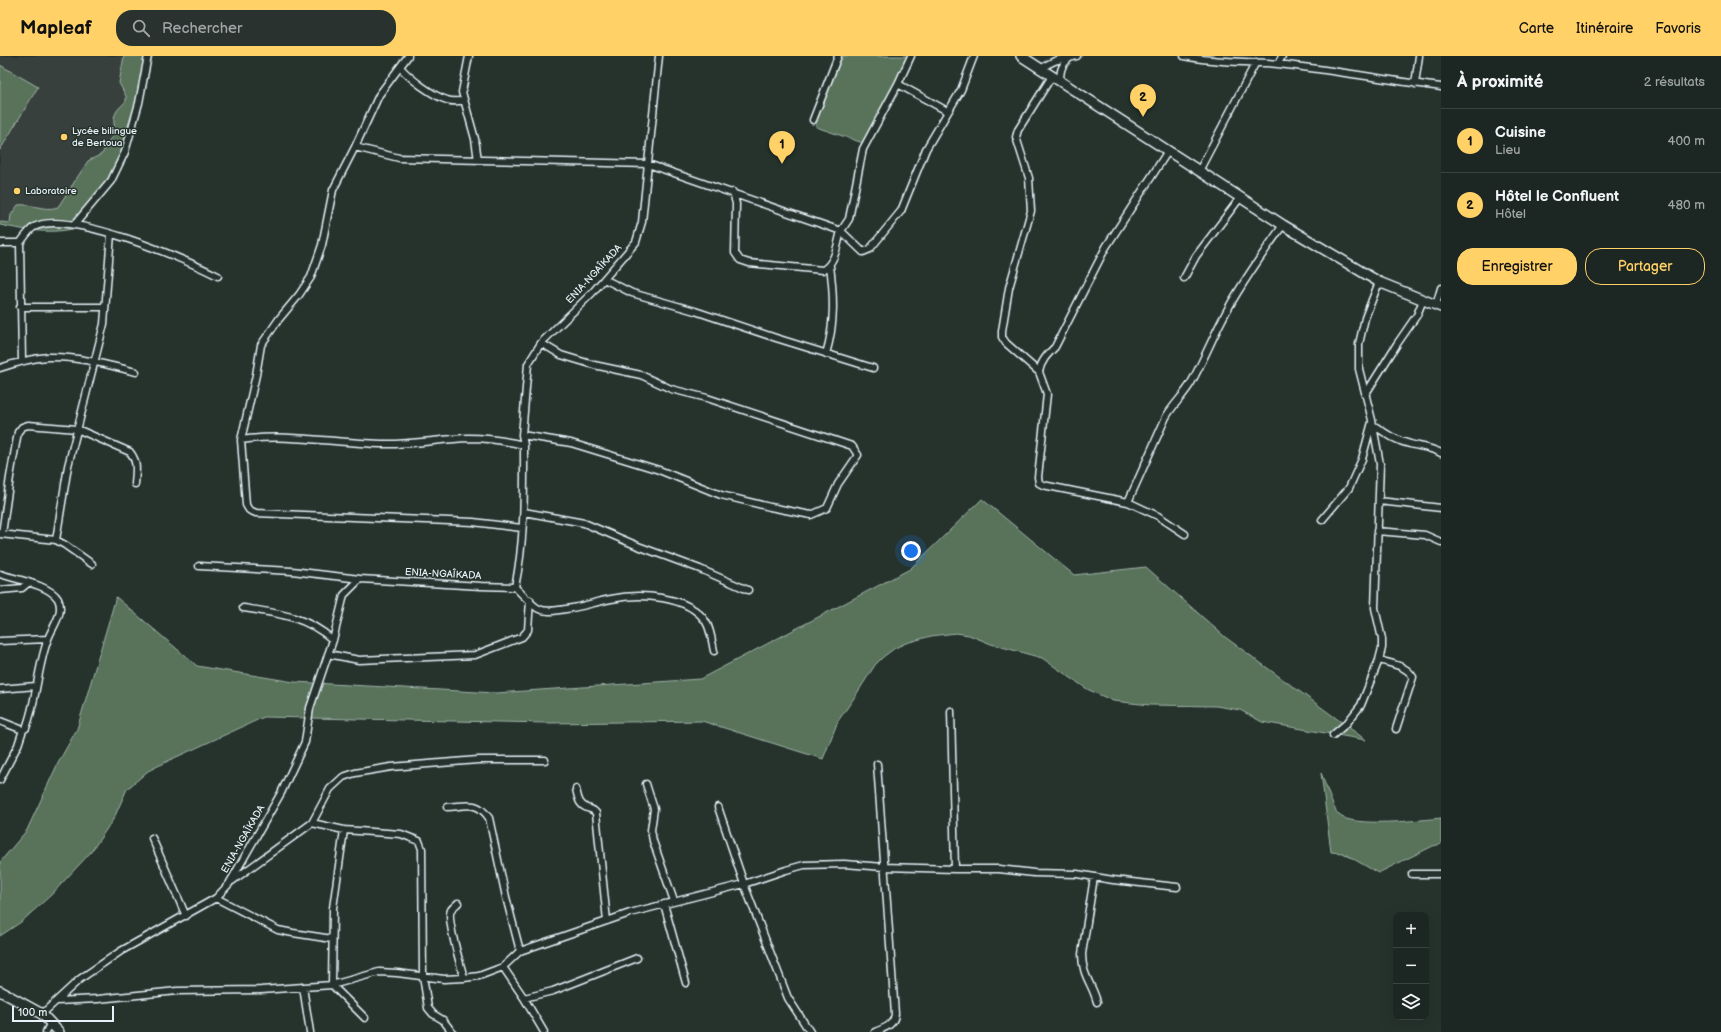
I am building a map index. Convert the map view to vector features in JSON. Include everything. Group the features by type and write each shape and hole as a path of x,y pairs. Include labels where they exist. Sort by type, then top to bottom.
{"street":[{"path":"75,224 111,181 125,152 138,103 148,56"},
{"path":"408,56 379,95 355,148 333,190 322,245 311,277 261,345 256,376 241,440 246,505 249,510 256,513 473,522 522,528"},
{"path":"469,56 462,92 470,118 478,160"},
{"name":"ENIA-NGAÎKADA","path":"42,1014 80,979 122,952 216,898 229,884 280,793 305,742 310,708 333,640 344,595 360,579 515,587 520,563 524,512 524,445 522,435 528,364 541,343 592,293 636,242 642,222 659,56"},
{"path":"813,120 838,56"},
{"path":"733,192 736,204 734,254 740,260 749,263 818,270 823,270 830,266 833,261 841,231 849,219 863,150 911,56"},
{"path":"355,148 399,158 648,164 733,192 808,221 841,231 863,252 870,249 901,211 926,149 947,111 961,90 974,56"},
{"path":"1021,56 1240,198 1379,282 1439,306 1441,288"},
{"path":"1184,56 1278,64 1346,72 1441,87"},
{"path":"1278,64 1282,56"},
{"path":"1415,84 1419,56"},
{"path":"1041,69 1055,60 1074,57"},
{"path":"1060,82 1061,68 1064,63 1074,57"},
{"path":"1199,171 1256,62"},
{"path":"400,67 407,76 431,93 448,101 464,100"},
{"path":"1039,372 1006,343 1002,337 1002,331 1008,288 1031,211 1029,178 1016,137 1018,130 1052,76"},
{"path":"898,84 947,111"},
{"path":"1168,151 1106,247 1055,347 1040,365 1039,372 1047,394 1038,476 1039,483 1042,485 1128,502 1158,516 1185,534"},
{"path":"1184,278 1196,256 1240,198"},
{"path":"22,361 20,243 34,227 50,224 75,224 111,234 192,262 218,276"},
{"path":"1128,502 1169,411 1191,383 1229,307 1252,269 1283,225"},
{"path":"56,540 68,466 104,324 111,234"},
{"path":"0,243 20,243"},
{"path":"826,354 830,340 834,313 834,291 830,266"},
{"path":"604,280 632,293 695,311 873,368"},
{"path":"1333,734 1347,723 1362,705 1379,660 1382,639 1375,608 1380,464 1373,423 1359,369 1359,344 1365,318 1379,282"},
{"path":"1365,395 1397,344 1418,315 1423,300"},
{"path":"20,307 105,307"},
{"path":"522,435 571,443 659,470 721,495 811,515 827,508 838,484 858,455 852,446 707,398 671,389 641,376 594,365 561,355 541,343"},
{"path":"0,368 22,361 48,357 73,358 136,372"},
{"path":"1373,423 1397,440 1410,444 1426,446 1441,453"},
{"path":"1322,520 1349,488 1362,459 1373,423"},
{"path":"92,564 56,540 1,534 18,432 22,427 28,426 77,429 130,452 135,458 137,466 135,484"},
{"path":"241,440 262,437 383,444 416,443 470,438 501,440 524,445"},
{"path":"1379,501 1441,508"},
{"path":"524,512 584,523 638,546 700,569 748,590"},
{"path":"1377,531 1425,535 1441,542"},
{"path":"199,566 292,571 360,579"},
{"path":"0,574 52,593 57,598 60,605 60,614 48,639 29,720 0,780"},
{"path":"0,590 22,588 28,583"},
{"path":"515,587 540,610 551,611 582,607 611,599 634,597 665,598 682,603 697,611 707,623 714,651"},
{"path":"328,654 359,660 475,655 522,638 528,630 530,600"},
{"path":"243,608 279,613 300,620 320,629 333,640"},
{"path":"0,641 48,639"},
{"path":"1379,660 1404,668 1410,672 1413,677 1396,729"},
{"path":"0,689 36,686"},
{"path":"951,711 955,869"},
{"path":"0,721 23,730"},
{"path":"229,884 312,823 330,789 343,777 355,773 391,767 478,760 545,760"},
{"path":"875,1032 888,1026 894,1020 895,1014 877,764"},
{"path":"646,784 654,809 651,830 653,841 674,901"},
{"path":"576,789 579,802 596,813 607,921"},
{"path":"447,807 476,805 483,809 489,818 506,897 520,952"},
{"path":"718,807 744,884 788,998 810,1032"},
{"path":"312,823 344,830 401,834 419,841 422,849 423,976 428,1008 432,1014 443,1020 452,1032"},
{"path":"344,830 333,908 332,985 365,1018"},
{"path":"152,838 186,916"},
{"path":"57,1001 98,999 177,991 260,990 332,985 379,972 396,972 444,979 479,976 503,967 520,952 630,913 744,884 804,865 844,864 884,867 1000,869 1034,873 1077,874 1177,887"},
{"path":"1412,874 1441,874"},
{"path":"1094,877 1082,954 1082,964 1086,979 1095,993 1097,1002"},
{"path":"216,898 278,930 293,934 332,938"},
{"path":"458,903 451,910 450,915 452,931 464,978"},
{"path":"664,904 686,983"},
{"path":"524,998 553,991 637,958"},
{"path":"503,967 524,998 544,1032"},
{"path":"303,987 310,1032"},
{"path":"0,991 42,1014 48,1028 59,1032"}],"shaded area":[{"name":"Lycée bilingue de Bertoua","path":"0,56 148,56 141,89 80,217 72,229 64,231 21,230 0,225"}],"green space":[{"path":"124,56 148,56 124,153 112,177 72,229 36,231 0,225 0,222 10,223 11,215 18,205 28,205 48,209 58,207 88,161 102,154 110,139 115,135 114,121 116,113 126,101 126,96 119,83"},
{"path":"837,56 910,56 866,144 816,127 815,109"},
{"path":"0,65 38,87 0,150"},
{"path":"982,499 1074,575 1146,567 1225,637 1366,740 1262,722 1240,710 1216,706 1150,705 1113,701 1087,689 1042,658 991,644 969,635 956,633 931,636 906,643 895,648 883,657 875,665 838,721 823,759 702,721 547,723 264,717 148,771 127,789 114,818 91,852 51,895 21,922 0,936 0,862 27,830 58,763 77,729 116,597 197,666 294,682 496,693 700,679 910,569"},
{"path":"1321,773 1332,802 1339,815 1346,819 1372,822 1441,818 1441,844 1433,846 1378,873 1343,853 1331,852"}],"place":[{"name":"Hôtel le Confluent","path":"1143,117"},
{"name":"Lycée bilingue de Bertoua","path":"64,137"},
{"name":"Cuisine","path":"782,164"},
{"name":"Laboratoire","path":"17,191"}]}
